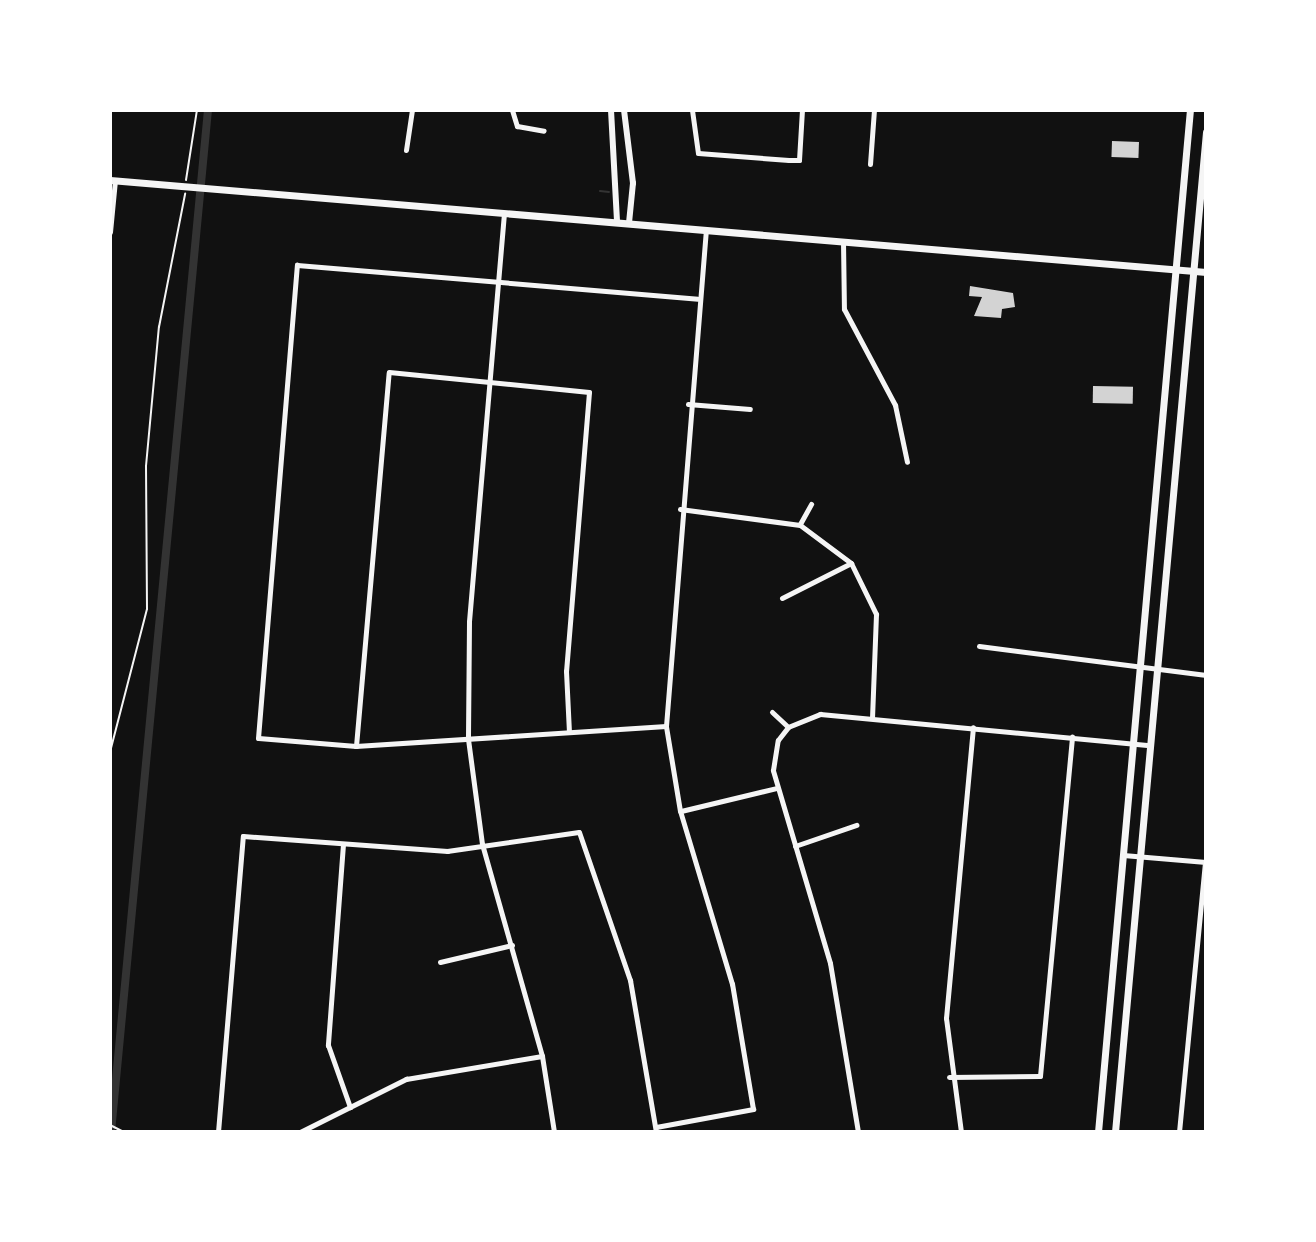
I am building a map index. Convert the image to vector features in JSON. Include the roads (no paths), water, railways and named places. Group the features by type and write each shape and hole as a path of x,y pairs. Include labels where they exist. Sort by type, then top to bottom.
{"main road":[{"path":"1098,1132 1190,110"},
{"path":"1115,1132 1196,271 1206,132"},
{"path":"112,180 1206,272"},
{"path":"1156,506 1175,496"}],"street":[{"path":"406,150 412,110"},
{"path":"512,110 517,126 544,131"},
{"path":"611,110 617,222"},
{"path":"624,110 633,183 629,223"},
{"path":"692,110 698,153 799,160 802,110"},
{"path":"870,164 874,110"},
{"path":"110,232 112,180"},
{"path":"504,213 469,622 468,739 482,844 542,1056 554,1132"},
{"path":"218,1132 243,836 417,851 579,832 630,980 656,1129 753,1109 732,984 680,811 666,726 688,404 706,230"},
{"path":"843,241 844,309 895,405 907,462"},
{"path":"666,726 356,746 258,738 297,265 698,299"},
{"path":"356,746 389,372 589,392 566,671 569,732"},
{"path":"688,404 750,409"},
{"path":"800,525 811,504"},
{"path":"680,509 800,525 851,563 876,614 872,717"},
{"path":"782,598 851,563"},
{"path":"979,646 1206,675"},
{"path":"772,712 788,727"},
{"path":"858,1132 830,963 777,788 773,753 788,727 820,714 1150,745"},
{"path":"961,1132 949,1077 946,1018 973,727"},
{"path":"949,1077 1040,1076 1072,737"},
{"path":"680,811 777,788"},
{"path":"795,846 856,825"},
{"path":"343,844 328,1045 350,1107"},
{"path":"1123,855 1205,862 1179,1132"},
{"path":"440,962 512,945"},
{"path":"300,1132 415,1076 542,1056"}],"waterway":[{"path":"111,1132 208,110"},
{"path":"600,191 609,192"}]}
